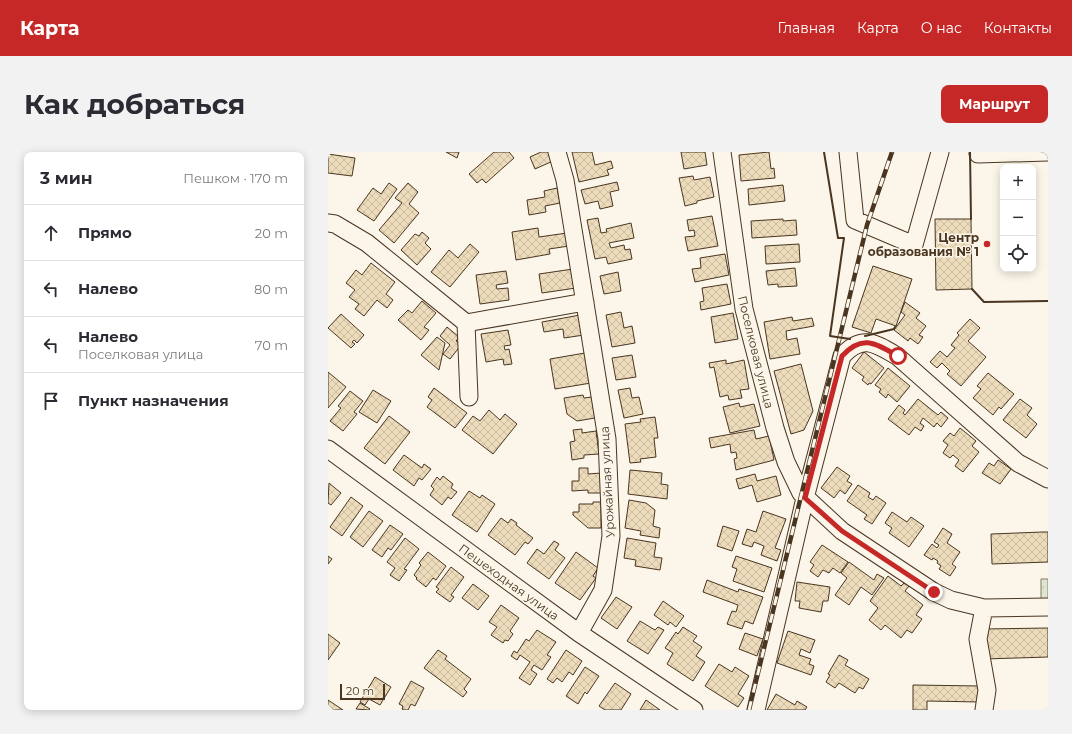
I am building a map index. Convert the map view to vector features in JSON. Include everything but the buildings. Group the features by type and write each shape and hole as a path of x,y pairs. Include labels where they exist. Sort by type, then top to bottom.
{"street":[{"name":"Урожайная улица","path":"557,152 565,180 607,439 611,536 603,590 579,633"},
{"name":"Поселковая улица","path":"722,152 744,309 775,428 786,462 805,498 842,531 934,592 966,604 984,608 1048,608"},
{"path":"848,152 855,220 914,245 940,152"},
{"path":"978,154 1048,152"},
{"path":"328,223 335,224 367,243 466,323 469,397"},
{"path":"466,323 585,302"},
{"path":"756,710 805,498 842,356 852,345 864,342 880,346 898,356 1018,463 1048,479"},
{"name":"Пешеходная улица","path":"328,449 579,633 694,710"},
{"path":"984,608 978,639 987,690 984,710"}],"green space":[{"path":"1041,579 1048,579 1048,599 1041,599"}],"railway":[{"path":"749,710 867,225 892,152"}],"wall":[{"path":"824,152 838,238 844,238 830,336 850,339"},
{"path":"970,152 971,219"},
{"path":"972,289 984,302 1048,301"},
{"path":"865,336 894,329 895,327"}],"place":[{"name":"Центр образования № 1","path":"987,244"}],"route":[{"path":"898,356 880,346 864,342 852,345 842,356 805,498 842,531 934,592"}]}
